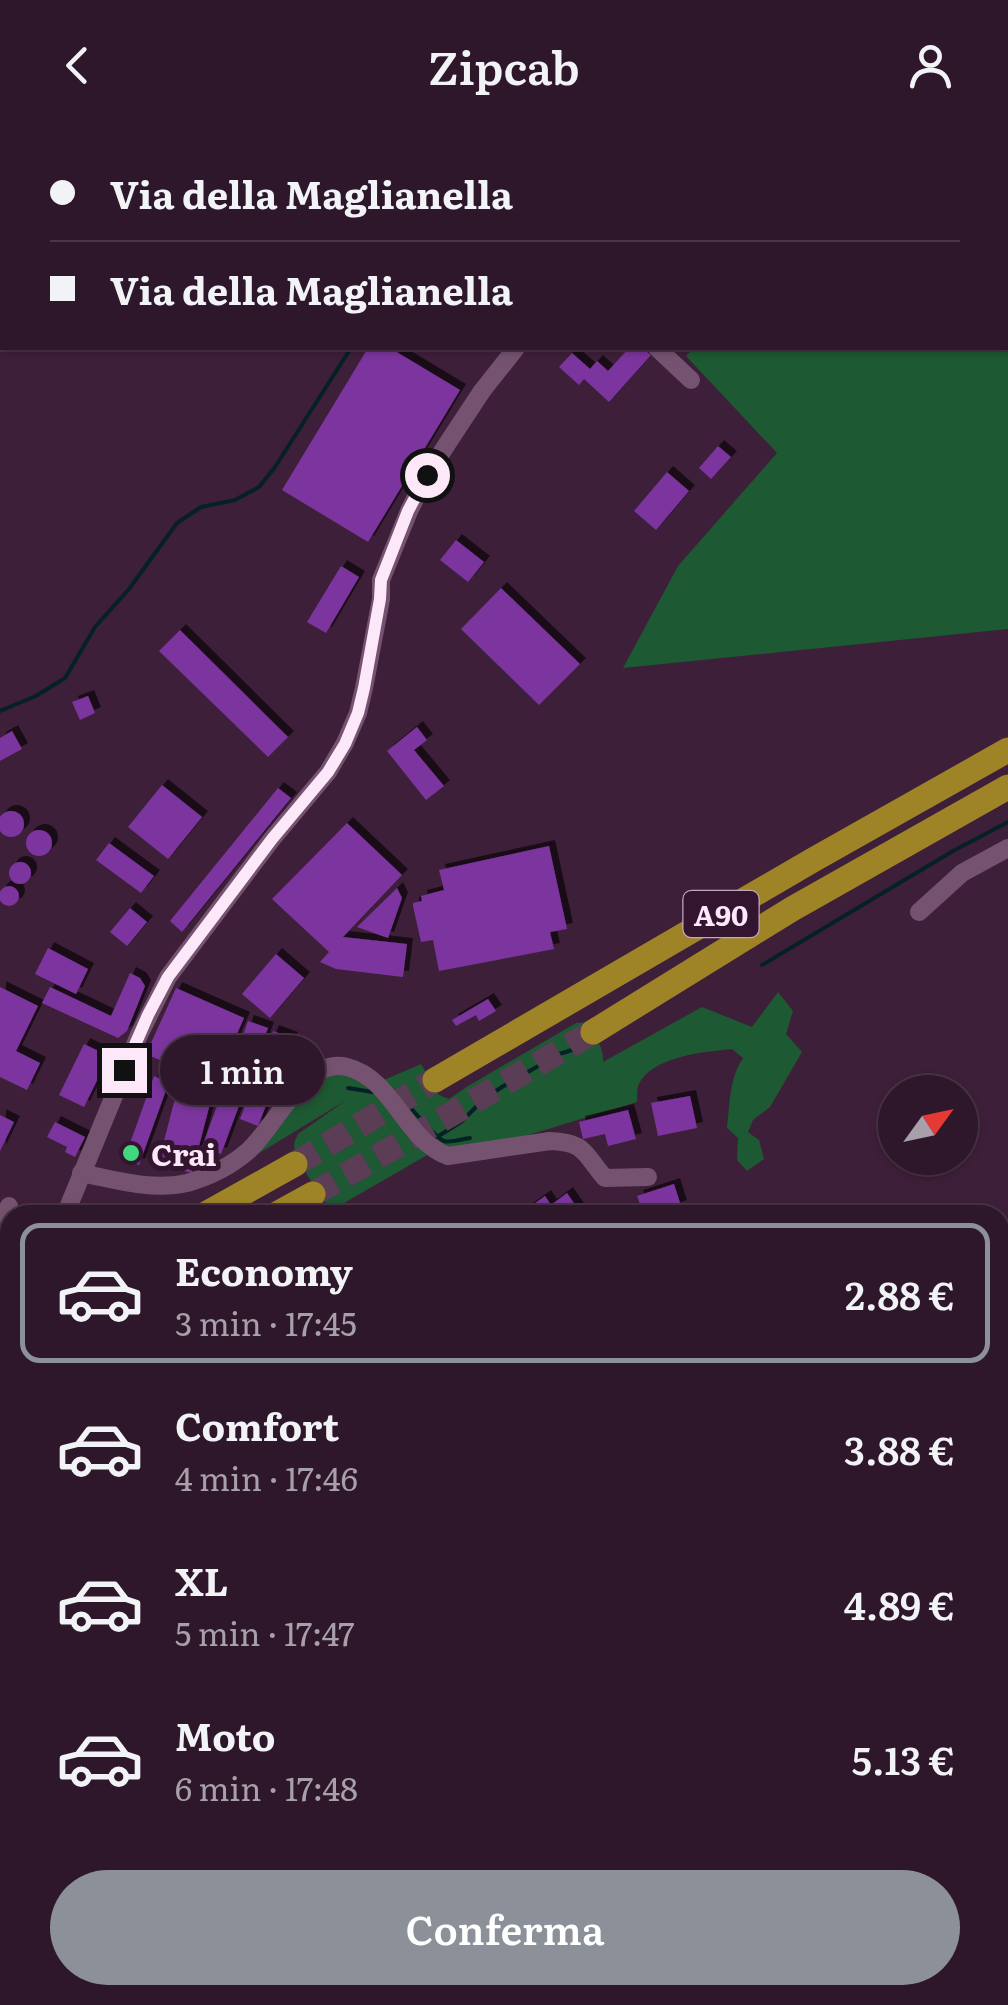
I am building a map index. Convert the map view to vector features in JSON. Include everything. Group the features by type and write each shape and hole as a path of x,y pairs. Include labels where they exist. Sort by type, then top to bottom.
{"highway":[{"name":"A90","path":"435,1080 1008,750"},
{"name":"A90","path":"593,1032 792,910 1008,787"},
{"path":"222,1205 295,1164"},
{"path":"292,1205 312,1194"}],"street":[{"path":"69,1205 139,1035 168,977 328,772 345,744 364,688 381,580 408,511 450,438 514,350"},
{"path":"659,350 690,380"},
{"path":"919,912 962,872 1008,848"},
{"path":"81,1173 158,1186 194,1181 229,1165 248,1151 307,1079 322,1068 345,1066 376,1083 412,1129 436,1152 448,1156 566,1142 584,1150 608,1180 648,1178"}],"green space":[{"path":"692,350 1008,350 1008,629 623,668 678,566 777,453 686,356"},
{"path":"778,992 793,1011 786,1034 802,1052 770,1107 753,1120 748,1132 759,1140 764,1159 747,1171 737,1160 738,1138 727,1128 733,1083 743,1058 732,1049 679,1057 654,1068 638,1086 637,1102 525,1136 453,1150 431,1140 384,1080 421,1064 439,1095 449,1099 576,1023 587,1022 600,1046 603,1062 702,1007 752,1027"},
{"path":"337,1069 372,1087 429,1154 341,1205 328,1205 301,1164 294,1144 298,1134 345,1101 241,1164 296,1103 300,1104 300,1097 313,1081"}],"building":[{"path":"367,350 393,350 460,390 368,542 282,490"},
{"path":"627,350 645,350 651,355 609,402 584,379 579,385 559,367 572,353 590,369 597,361 608,371"},
{"path":"718,446 731,457 711,479 699,468"},
{"path":"667,472 689,491 656,530 634,511"},
{"path":"456,540 484,562 468,582 440,560"},
{"path":"341,566 359,577 326,633 307,622"},
{"path":"501,588 580,664 539,705 461,629"},
{"path":"180,630 288,737 268,757 159,651"},
{"path":"88,696 95,713 80,720 72,702"},
{"path":"417,727 427,740 414,750 444,786 426,800 387,751"},
{"path":"12,731 22,749 0,761 0,738"},
{"path":"162,785 202,817 168,859 128,827"},
{"path":"278,788 291,798 182,932 170,921"},
{"path":"6,812 16,812 23,819 23,829 16,836 6,836 -1,829 -1,819"},
{"path":"347,823 402,875 343,937 407,944 403,977 336,969 320,962 329,952 272,899"},
{"path":"39,830 48,834 52,843 48,852 39,856 30,852 26,843 30,834"},
{"path":"109,843 154,876 141,893 96,860"},
{"path":"549,846 567,929 550,932 554,949 439,971 433,940 421,942 413,903 422,901 421,896 444,890 439,870"},
{"path":"20,862 28,865 28,881 20,884 12,881 9,873 12,865"},
{"path":"5,886 13,886 19,896 13,906 5,906 -1,900 -1,892"},
{"path":"397,888 402,898 388,938 357,927"},
{"path":"130,908 147,922 127,946 110,932"},
{"path":"48,948 88,969 76,994 35,974"},
{"path":"276,954 304,978 270,1018 242,994"},
{"path":"130,973 145,986 127,1031 118,1038 42,1003 50,987 111,1016"},
{"path":"0,987 38,1006 16,1051 40,1063 27,1090 0,1077"},
{"path":"176,988 244,1018 215,1084 146,1054"},
{"path":"488,999 496,1011 479,1021 476,1015 456,1026 452,1020"},
{"path":"248,1021 268,1028 221,1154 202,1147"},
{"path":"273,1031 292,1038 258,1126 240,1119"},
{"path":"84,1044 109,1056 84,1107 59,1095"},
{"path":"154,1076 169,1082 139,1165 124,1160"},
{"path":"179,1083 213,1092 192,1173 158,1164"},
{"path":"690,1096 697,1128 658,1136 651,1103"},
{"path":"628,1110 636,1139 608,1146 605,1134 583,1139 579,1122"},
{"path":"0,1115 14,1122 0,1151"},
{"path":"55,1122 85,1137 75,1157 65,1152 67,1147 47,1137"},
{"path":"674,1184 681,1205 640,1205 637,1196"},
{"path":"567,1193 575,1205 551,1205"},
{"path":"545,1196 551,1205 533,1205"}],"waterway":[{"path":"0,711 65,678 95,627 129,589 177,523 201,507 235,500 259,487 350,350"},
{"path":"762,965 1008,822"},
{"path":"437,1137 502,1087 559,1054 582,1047"},
{"path":"348,1088 373,1092"},
{"path":"395,1091 444,1141 470,1138"}],"tunnel":[{"path":"313,1194 593,1032"},
{"path":"295,1164 435,1080"}],"place":[{"name":"Crai","path":"131,1153"}],"route":[{"path":"124,1070 168,977 328,772 345,744 364,688 381,580 427,475"}]}
